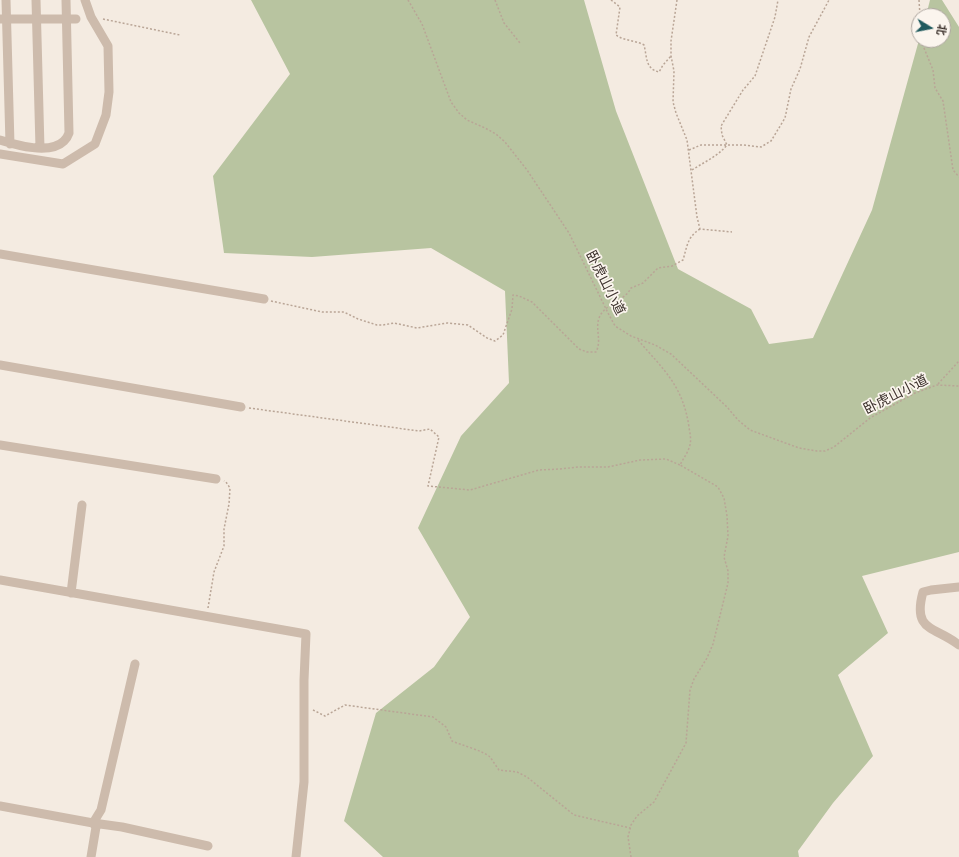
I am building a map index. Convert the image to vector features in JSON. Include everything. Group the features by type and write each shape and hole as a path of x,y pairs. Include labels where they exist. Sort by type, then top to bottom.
{"street":[{"path":"6,0 3,19 10,144"},
{"path":"36,0 40,148"},
{"path":"0,140 27,148 40,148 56,146 64,141 69,133 71,19 66,0"},
{"path":"0,154 63,164 95,144 106,115 109,92 108,46 91,17 85,0"},
{"path":"3,19 71,19"},
{"path":"0,254 264,299"},
{"path":"0,365 241,407"},
{"path":"0,445 216,479"},
{"path":"70,593 82,505"},
{"path":"0,580 306,634 304,782 296,857"},
{"path":"959,587 924,592 921,601 920,614 926,627 952,639 959,645"},
{"path":"93,822 101,810 135,664"},
{"path":"0,806 122,827 208,846"},
{"path":"91,857 96,827 93,822"}],"path":[{"name":"卧虎山小道","path":"408,0 422,24 451,102 459,113 467,120 496,134 505,142 527,170 569,233 615,326 631,336 656,345 671,354 750,430 799,448 825,451 834,447 870,418 915,393 937,385 959,386"},
{"path":"495,0 504,23 520,43"},
{"path":"611,0 620,7 616,35 620,38 637,41 644,44 647,63 654,71 659,72 663,64 671,56"},
{"path":"677,0 671,41 671,56 674,70 673,102 687,140 697,217 700,229"},
{"path":"727,146 722,135 721,126 743,90 755,76 775,17 778,0"},
{"path":"689,150 701,145 761,147 771,141 785,118 791,89 800,69 809,37 829,0"},
{"path":"91,17 180,35"},
{"path":"924,48 933,70 935,88 943,101 953,170 959,177"},
{"path":"692,170 715,157 727,146"},
{"path":"264,299 322,312 344,312 377,325 394,323 417,328 447,323 468,325 487,338 495,341 503,335 512,309 513,295 532,302 579,349 587,352 596,352 599,345 599,318 605,308 628,294 631,288 643,283 658,268 672,266 683,260 688,241 695,232 700,229 732,232"},
{"path":"637,339 674,381 682,398 691,439 690,448 680,465"},
{"path":"937,385 959,361"},
{"path":"241,407 419,431 430,429 439,437 428,486 470,490 539,470 578,467 608,467 640,460 666,459 680,465 718,487 724,498 727,516 728,536 724,557 728,571 728,583 713,644 696,675 690,690 686,743 654,802 637,816 630,828 628,837 631,857"},
{"path":"206,616 214,572 224,546 224,529 229,504 230,488 226,482 216,479"},
{"path":"304,706 326,716 345,705 433,717 446,727 452,741 464,747 480,751 489,756 498,770 517,772 527,777 574,815 630,828"}],"green space":[{"path":"251,0 584,0 616,111 678,269 751,309 769,344 813,338 872,210 917,48 951,48 951,14 959,27 959,552 862,576 888,633 838,675 873,756 833,803 798,851 799,857 383,857 344,821 376,713 434,667 470,617 418,528 461,436 509,383 505,291 431,248 312,257 224,253 213,176 290,74"},
{"path":"930,0 942,0 947,8 928,8"}]}
